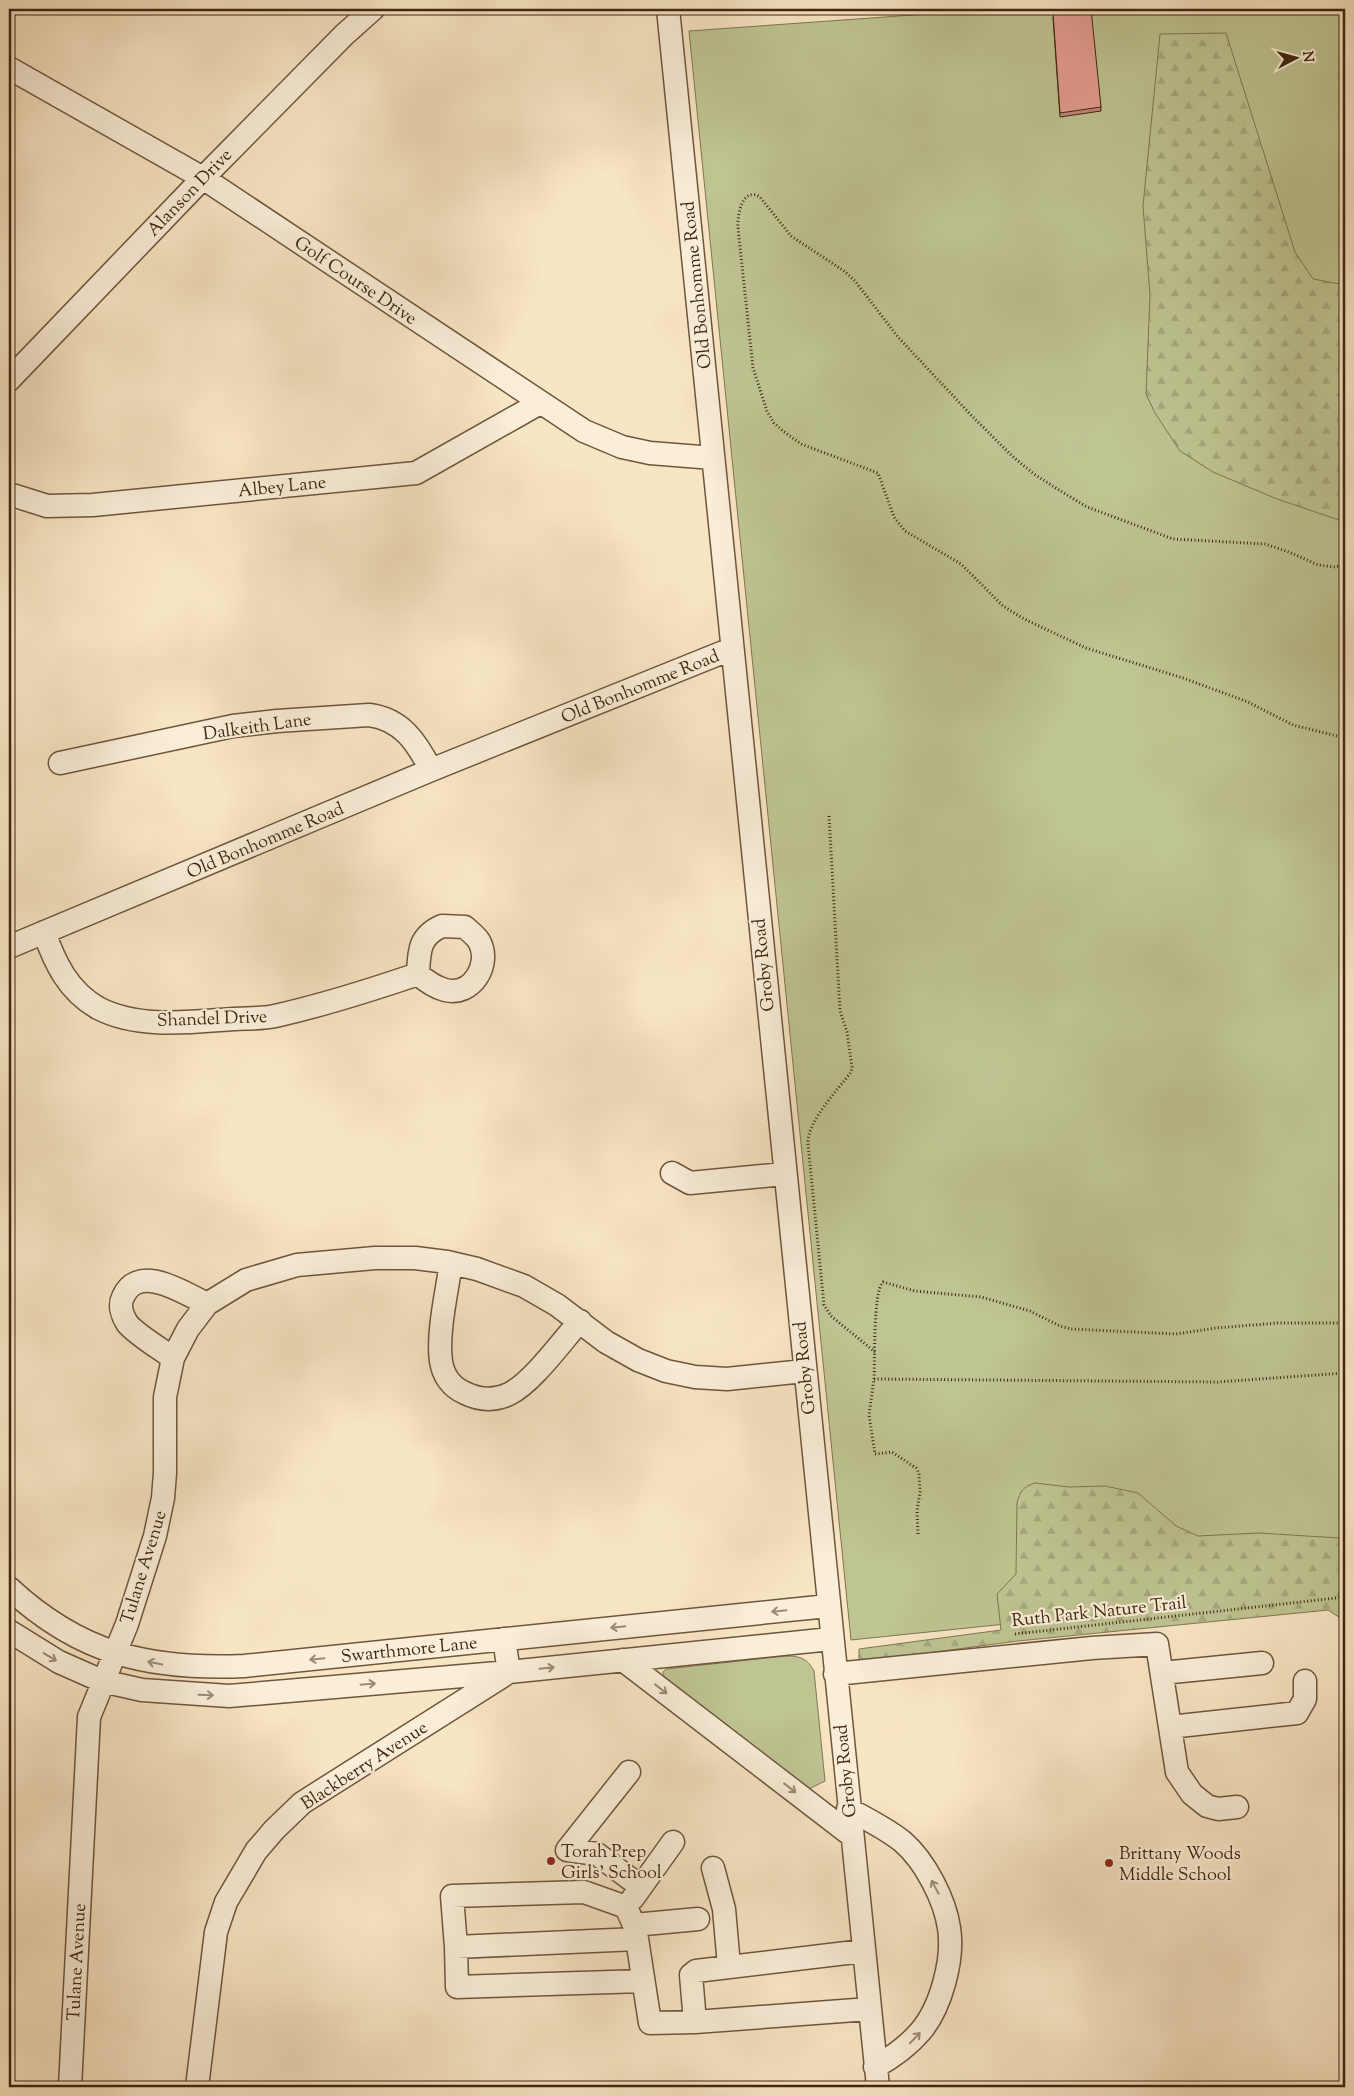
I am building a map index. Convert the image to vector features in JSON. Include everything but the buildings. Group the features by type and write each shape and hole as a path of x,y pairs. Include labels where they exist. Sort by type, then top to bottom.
{"street":[{"name":"Alanson Drive","path":"9,380 203,178 372,9"},
{"name":"Old Bonhomme Road","path":"9,947 431,770 731,649 668,9"},
{"name":"Golf Course Drive","path":"9,68 203,178 584,432 622,447 650,453 713,458"},
{"name":"Albey Lane","path":"9,494 47,506 93,505 416,473 540,403"},
{"name":"Groby Road","path":"731,649 876,2077"},
{"name":"Dalkeith Lane","path":"60,763 233,726 369,714 391,720 406,731 422,752 431,770"},
{"name":"Shandel Drive","path":"44,932 65,979 80,994 98,1008 123,1017 153,1021 189,1022 273,1017 367,992 418,974"},
{"path":"672,1173 690,1183 784,1174"},
{"name":"Tulane Avenue","path":"70,2087 88,1717 126,1624 155,1536 163,1498 165,1397 173,1358 188,1329 207,1304 246,1280 298,1265 375,1258 414,1258 477,1269 524,1286 558,1305 606,1342 638,1360 666,1371 695,1377 726,1379 804,1371"},
{"path":"451,1263 440,1341 442,1369 452,1385 471,1396 489,1399 509,1394 534,1372 580,1321"},
{"path":"173,1358 127,1324 120,1302 126,1289 134,1282 146,1280 161,1282 207,1304"},
{"name":"Swarthmore Lane","path":"9,1588 42,1616 67,1631 114,1653 173,1666 226,1667 828,1606"},
{"name":"Swarthmore Lane","path":"9,1631 59,1662 102,1681 142,1690 229,1696 509,1672 832,1640"},
{"path":"504,1639 509,1672"},
{"path":"835,1674 1092,1648 1157,1644 1177,1772 1192,1794 1207,1806 1218,1809 1237,1807"},
{"path":"623,1660 851,1835"},
{"path":"1162,1673 1262,1663"},
{"name":"Blackberry Avenue","path":"197,2087 216,1932 226,1902 256,1851 302,1804 509,1672"},
{"path":"1170,1727 1296,1713 1305,1699 1305,1681"},
{"path":"629,1772 568,1850 597,1854 641,1888"},
{"path":"848,1809 883,1828 904,1843 937,1889 949,1928 948,1962 944,1982 934,2010 922,2031 876,2077"},
{"path":"673,1842 641,1888 632,1924 650,2023 696,2022 870,2009"},
{"path":"713,1868 724,1909 729,1966"},
{"path":"632,1924 584,1892 452,1896 457,1987 643,1981"},
{"path":"456,1946 632,1924 698,1918"},
{"path":"696,2022 691,1974 696,1971 863,1950"}],"path":[{"path":"1345,565 1335,567 1318,566 1290,552 1265,544 1173,539 1074,500 1034,474 972,416 898,337 863,290 844,271 791,236 760,197 752,194 744,200 738,218 738,228 753,368 767,411 783,431 813,450 878,473 894,517 906,531 960,564 1003,606 1024,620 1086,648 1183,678 1248,702 1293,725 1345,738"},
{"path":"829,816 840,1011 847,1032 852,1067 851,1072 826,1105 811,1130 808,1136 808,1144 824,1304 831,1316 875,1352"},
{"path":"918,1534 917,1511 920,1480 916,1468 892,1452 875,1454 869,1415 874,1379 878,1289 883,1282 915,1291 981,1297 1030,1311 1066,1329 1176,1334 1234,1326 1278,1323 1345,1323"},
{"path":"874,1379 1218,1382 1345,1373"},
{"name":"Ruth Park Nature Trail","path":"1012,1634 1345,1597"}],"green space":[{"path":"997,9 1345,9 1345,1589 851,1640 689,31"},
{"path":"1226,33 1295,252 1313,279 1345,285 1345,522 1277,499 1213,472 1180,451 1155,413 1146,394 1150,295 1143,206 1160,34"},
{"path":"1035,1483 1069,1487 1105,1486 1138,1493 1176,1526 1198,1536 1259,1533 1339,1538 1345,1536 1345,1621 1328,1610 1018,1641 859,1662 859,1649 1001,1630 997,1594 1016,1574 1017,1503 1019,1495 1023,1490"},
{"path":"785,1656 802,1659 809,1663 814,1671 825,1781 807,1790 663,1678 663,1672 666,1669"}],"place":[{"name":"Torah Prep Girls' School","path":"551,1861"},
{"name":"Brittany Woods Middle School","path":"1109,1863"}]}
